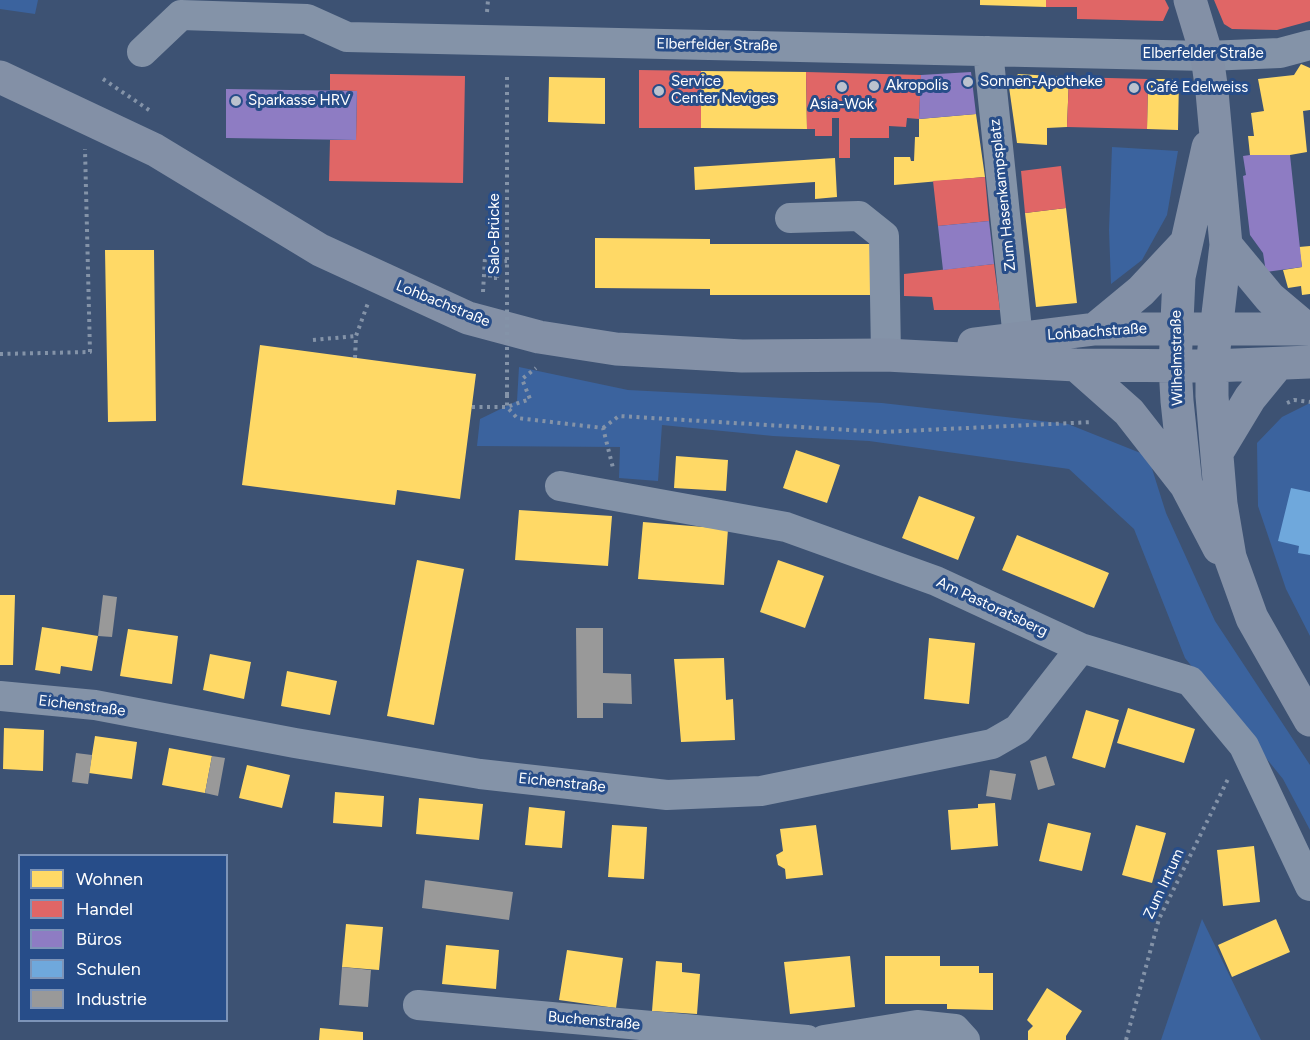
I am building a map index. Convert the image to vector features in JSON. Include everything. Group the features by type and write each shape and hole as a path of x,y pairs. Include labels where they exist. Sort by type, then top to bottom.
{"main road":[{"name":"Wilhelmstraße","path":"1190,0 1207,56 1215,116 1226,245 1212,366 1212,396 1221,504 1230,557 1252,618 1310,720"},
{"name":"Lohbachstraße","path":"0,77 155,150 320,250 482,322 540,337 616,349 742,356 886,355 1076,365 1212,366 1310,362"},
{"name":"Wilhelmstraße","path":"1215,116 1179,277 1175,366 1176,401 1186,485 1241,591"},
{"path":"1095,329 1141,291 1185,244"},
{"path":"1226,245 1270,298 1308,329"},
{"name":"Lohbachstraße","path":"886,355 1095,329 1176,327 1308,329"},
{"path":"1076,365 1129,412 1186,485"},
{"path":"1218,451 1250,398 1277,365"}],"street":[{"name":"Elberfelder Straße","path":"142,52 181,15 307,19 347,37 1207,56 1280,53 1310,45"},
{"name":"Zum Hasenkampsplatz","path":"988,51 1018,339"},
{"path":"790,218 859,216 884,236 886,355"},
{"name":"Am Pastoratsberg","path":"560,486 786,527 936,581 1081,648 1190,681 1244,746 1310,886"},
{"name":"Eichenstraße","path":"0,696 95,705 295,743 480,774 667,795 761,791 992,744 1018,729 1081,648"},
{"name":"Buchenstraße","path":"418,1005 807,1040"},
{"path":"824,1040 917,1024 955,1029 965,1040"}],"path":[{"path":"487,10 488,0"},
{"name":"Salo-Brücke","path":"507,73 507,407"},
{"path":"0,354 90,352 85,148"},
{"path":"482,322 485,257 496,256 497,278 490,278 490,262 507,261"},
{"path":"355,358 356,336 377,277"},
{"path":"313,340 356,336"},
{"path":"472,407 507,407 530,399 522,379 540,366"},
{"path":"507,407 517,418 603,428 620,416 883,432 1092,422 1129,412"},
{"path":"603,428 620,497"},
{"name":"Zum Irrtum","path":"1126,1040 1159,919 1244,746"}],"shaded area":[{"path":"0,0 38,0 35,14 0,9"},
{"path":"1112,147 1178,151 1167,215 1142,260 1111,284 1109,230"},
{"path":"519,367 628,390 882,403 1068,424 1148,456 1166,513 1215,621 1310,765 1310,830 1283,779 1185,658 1134,529 1069,469 869,441 773,436 662,425 658,481 619,478 620,447 477,446 480,419 517,401"},
{"path":"1310,403 1310,636 1286,589 1258,506 1257,443 1282,417"},
{"path":"1202,919 1261,1040 1161,1040"}],"building: Wohnen":[{"path":"980,0 1046,0 1046,7 980,5"},
{"path":"1301,64 1310,68 1310,110 1303,111 1307,152 1290,155 1250,155 1248,136 1254,136 1251,113 1264,111 1258,79 1294,75"},
{"path":"701,71 806,72 807,129 701,128"},
{"path":"1018,74 1069,77 1067,127 1047,128 1047,145 1017,143 1009,87"},
{"path":"549,77 605,78 605,124 548,122"},
{"path":"1148,79 1179,79 1178,130 1147,129"},
{"path":"976,114 985,177 894,185 894,157 910,157 911,161 914,161 915,137 919,137 919,119"},
{"path":"835,158 837,197 815,199 815,182 695,190 694,167"},
{"path":"1066,208 1077,303 1036,307 1025,213"},
{"path":"595,238 710,239 710,244 881,244 881,295 710,295 710,289 595,288"},
{"path":"1310,246 1310,294 1302,295 1301,286 1288,288 1283,270 1302,267 1299,247"},
{"path":"105,250 154,250 156,421 108,422"},
{"path":"260,345 476,374 460,499 397,490 395,505 242,485"},
{"path":"796,450 840,465 827,503 783,488"},
{"path":"676,456 728,460 726,491 674,488"},
{"path":"919,496 975,517 958,560 902,538"},
{"path":"519,510 612,516 608,566 515,560"},
{"path":"643,522 728,529 724,585 638,579"},
{"path":"1017,535 1109,573 1094,608 1002,570"},
{"path":"417,560 464,569 434,725 387,716"},
{"path":"778,560 824,576 805,628 760,612"},
{"path":"0,595 15,595 13,665 0,665"},
{"path":"42,627 98,636 92,671 61,666 60,674 35,670"},
{"path":"128,629 178,636 172,684 120,676"},
{"path":"929,638 975,643 969,704 924,699"},
{"path":"210,654 251,662 244,699 203,690"},
{"path":"724,658 726,700 733,699 735,740 681,742 674,659"},
{"path":"287,671 337,681 330,715 281,706"},
{"path":"1128,708 1195,729 1184,763 1117,743"},
{"path":"1086,710 1119,720 1105,768 1072,758"},
{"path":"4,728 44,730 43,771 3,769"},
{"path":"95,736 137,742 132,779 89,773"},
{"path":"169,748 212,756 205,793 162,785"},
{"path":"247,765 290,775 282,808 239,798"},
{"path":"335,792 384,796 382,827 333,823"},
{"path":"419,798 483,804 479,840 416,834"},
{"path":"995,803 998,846 951,850 948,810 978,808 978,804"},
{"path":"529,807 565,811 562,848 525,845"},
{"path":"1048,823 1091,833 1082,871 1039,861"},
{"path":"612,825 647,827 644,879 608,877"},
{"path":"816,825 823,875 786,879 785,869 778,865 776,855 783,851 780,829"},
{"path":"1136,825 1166,833 1152,883 1122,875"},
{"path":"1254,846 1260,902 1223,906 1217,850"},
{"path":"1276,919 1290,952 1232,977 1218,945"},
{"path":"346,924 383,927 379,970 342,967"},
{"path":"446,945 499,950 496,989 442,984"},
{"path":"567,950 623,958 616,1008 559,1000"},
{"path":"850,956 855,1007 790,1014 784,962"},
{"path":"885,956 940,956 940,966 979,966 979,973 993,973 993,1010 947,1009 947,1004 885,1004"},
{"path":"656,961 682,963 682,972 700,974 697,1014 652,1011"},
{"path":"1047,988 1082,1011 1066,1036 1066,1040 1028,1040 1028,1031 1033,1026 1027,1020"},
{"path":"320,1028 363,1032 363,1040 319,1040"}],"building: Handel":[{"path":"1046,0 1165,0 1169,8 1163,21 1077,19 1077,7 1046,7"},
{"path":"1214,0 1310,0 1310,21 1277,30 1232,29 1224,24"},
{"path":"639,70 701,71 701,128 639,128"},
{"path":"806,72 921,75 919,119 907,118 906,127 889,126 889,138 850,138 850,158 839,158 839,118 832,118 832,136 815,136 815,129 807,129"},
{"path":"330,74 465,76 463,183 329,181 330,140 356,140 357,91 330,90"},
{"path":"1069,77 1148,79 1147,129 1067,127"},
{"path":"1061,166 1066,208 1025,213 1021,171"},
{"path":"985,177 989,221 938,226 933,181"},
{"path":"994,264 1000,310 934,310 932,297 904,296 904,274"}],"building: Büros":[{"path":"971,72 976,114 919,119 921,75"},
{"path":"226,89 357,91 356,140 226,138"},
{"path":"1290,155 1302,267 1266,272 1263,253 1250,235 1243,156"},
{"path":"989,221 994,264 943,270 938,226"}],"building: Schulen":[{"path":"1291,488 1310,492 1310,555 1298,553 1299,546 1278,541"}],"building: Industrie":[{"path":"103,595 117,597 112,637 98,636"},
{"path":"576,628 603,628 603,673 631,674 632,704 603,703 603,718 577,718"},
{"path":"76,753 92,755 88,784 72,782"},
{"path":"212,756 225,758 218,796 205,793"},
{"path":"1046,756 1055,785 1038,790 1030,761"},
{"path":"990,770 1016,774 1011,800 986,796"},
{"path":"425,880 513,892 509,920 422,908"},
{"path":"342,967 371,970 368,1007 339,1005"}],"place":[{"name":"Sonnen-Apotheke","path":"968,82"},
{"name":"Akropolis","path":"874,86"},
{"name":"Asia-Wok","path":"842,87"},
{"name":"Café Edelweiss","path":"1134,88"},
{"name":"Service Center Neviges","path":"659,91"},
{"name":"Sparkasse HRV","path":"236,101"}]}
